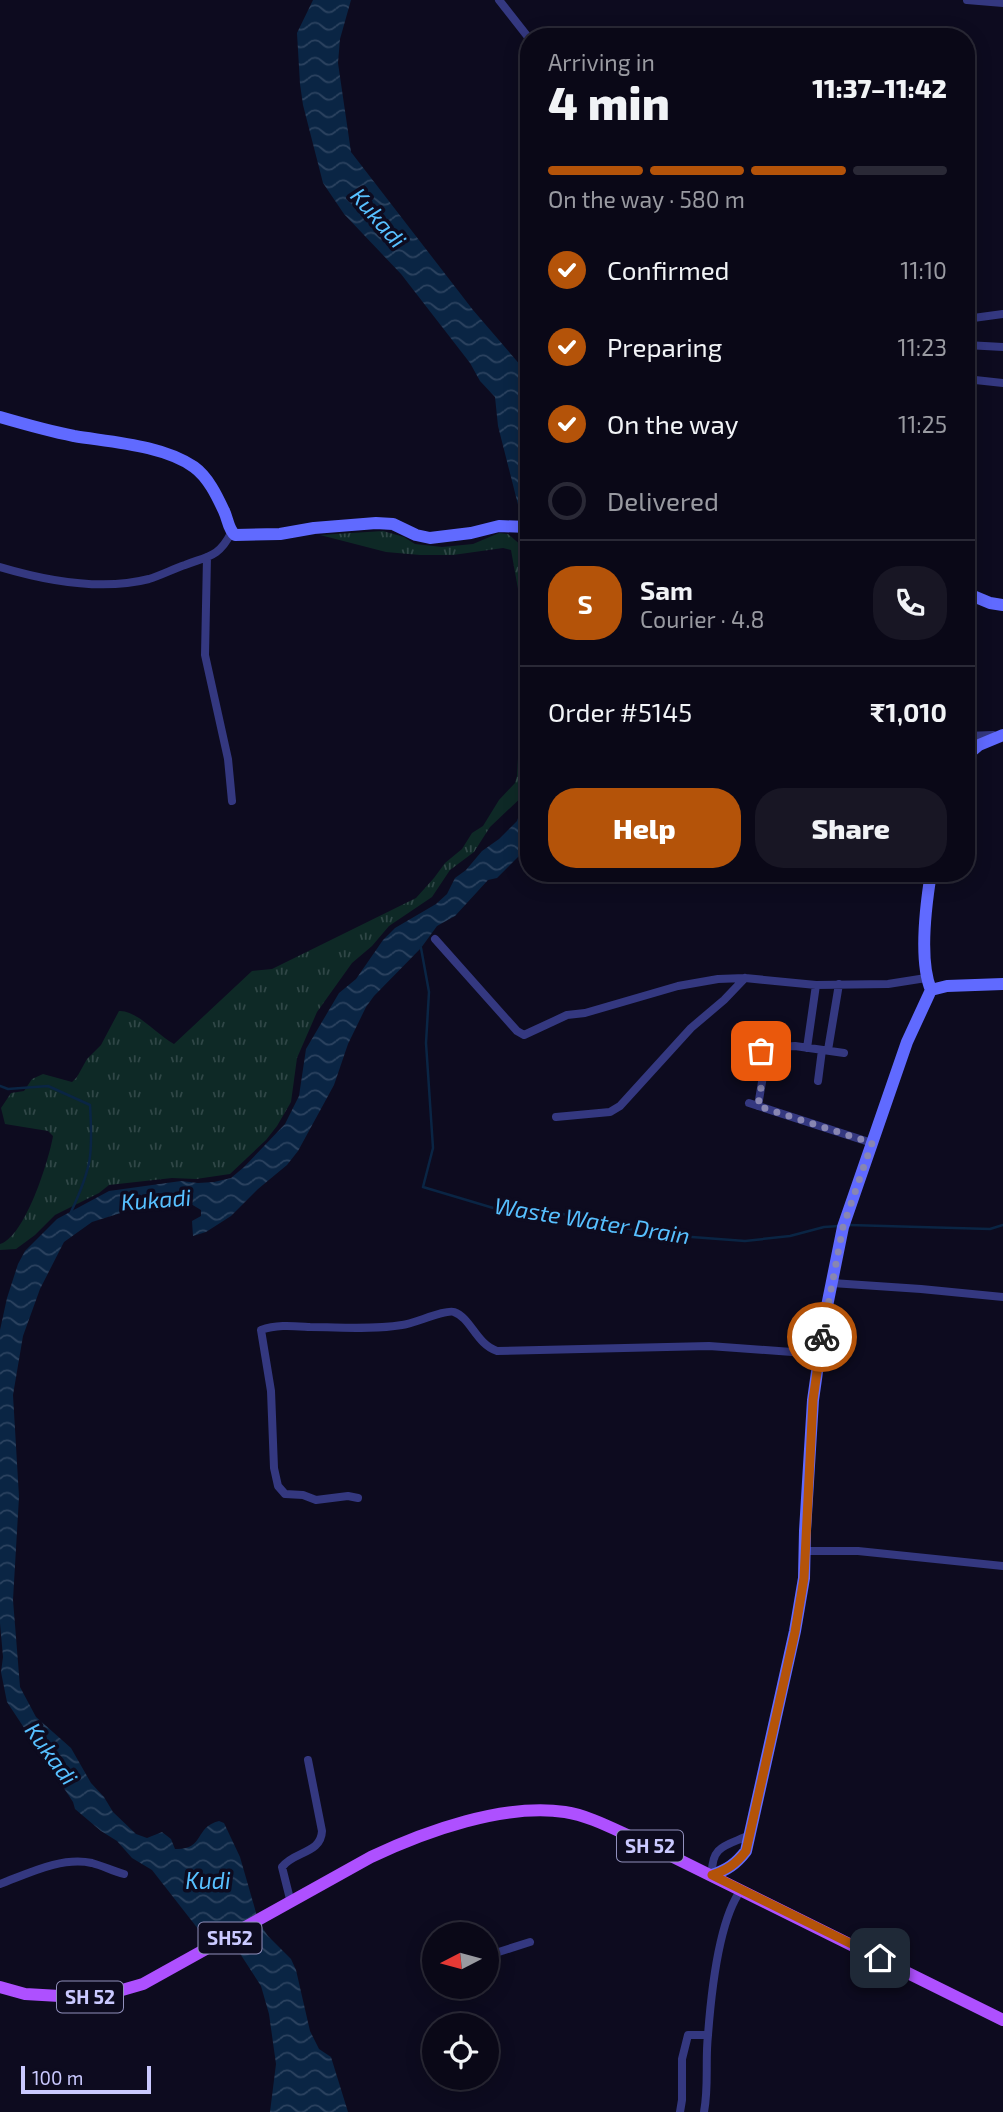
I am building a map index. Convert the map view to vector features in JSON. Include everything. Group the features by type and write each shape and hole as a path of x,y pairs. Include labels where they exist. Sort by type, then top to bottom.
{"main road":[{"name":"SH 52","path":"288,1905 371,1857 407,1840 452,1825 517,1812 564,1812 586,1817 712,1875 1003,2020"},
{"name":"SH52","path":"175,1968 288,1905"},
{"name":"SH 52","path":"0,1987 25,1994 98,1997 143,1984 175,1968"}],"street":[{"path":"499,0 521,28"},
{"path":"967,0 1003,3"},
{"path":"975,318 1003,314"},
{"path":"975,345 1003,347"},
{"path":"975,380 1003,383"},
{"path":"0,417 36,428 144,448 194,467 205,478 226,513 231,533 224,547 208,557 150,578 122,583 100,584 32,577 0,568"},
{"path":"231,533 240,536 280,534 376,523 393,524 416,535 430,538 499,526 520,527"},
{"path":"208,557 205,655 228,759 232,801"},
{"path":"975,597 1003,605"},
{"path":"975,736 1003,734"},
{"path":"975,748 1003,734"},
{"path":"750,1835 714,1853 712,1875 727,1870 739,1861 746,1851 750,1835 795,1632 806,1551 813,1400 819,1354 843,1227 929,984 926,907 930,882"},
{"path":"435,939 517,1031 524,1035 567,1015 585,1013 678,986 718,979 745,978 816,985 1003,984"},
{"path":"556,1117 610,1112 620,1106 691,1028 745,978"},
{"path":"818,1081 839,984"},
{"path":"807,1048 816,985"},
{"path":"844,1053 807,1048 765,1048 761,1051 764,1070 753,1105 872,1143"},
{"path":"832,1283 1003,1297"},
{"path":"358,1499 348,1496 316,1500 285,1493 278,1486 274,1468 271,1391 261,1330 281,1326 374,1328 402,1325 449,1311 459,1315 489,1349 497,1351 696,1346 819,1354"},
{"path":"806,1551 858,1551 1003,1566"},
{"path":"288,1905 282,1867 287,1860 320,1844 321,1839 308,1760"},
{"path":"0,1884 51,1866 77,1863 90,1863 124,1874"},
{"path":"704,2112 708,2091 711,1997 728,1913 741,1891"},
{"path":"499,1952 530,1942"},
{"path":"680,2112 682,2059 688,2035 708,2035"}],"green space":[{"path":"383,531 404,537 415,544 442,547 473,544 499,533 508,534 520,544 520,600 511,550 503,548 453,555 420,555 386,552 320,535"},
{"path":"520,720 520,799 490,827 474,852 450,870 432,897 389,926 372,946 352,963 317,1012 297,1058 291,1102 266,1140 230,1174 109,1185 99,1193 55,1215 16,1249 0,1250 0,1244 18,1228 27,1213 47,1162 53,1136 48,1131 5,1124 1,1108 11,1093 24,1091 32,1079 43,1074 72,1082 87,1059 101,1045 119,1011 133,1014 174,1044 252,971 272,969 416,898 445,863 462,849 472,833 483,826 499,800 515,783"}],"water":[{"name":"Kukadi","path":"313,0 351,0 340,39 338,63 351,152 473,310 520,365 520,513 498,426 495,397 480,381 470,363 401,274 344,214 323,183 303,105 297,33"},
{"name":"Kudi","path":"520,812 520,855 497,878 488,880 455,916 437,926 421,948 366,1007 348,1044 334,1085 298,1151 287,1165 231,1216 206,1232 193,1236 192,1221 201,1216 201,1210 191,1204 143,1206 92,1222 64,1242 40,1289 23,1336 13,1395 19,1497 13,1600 20,1687 36,1717 71,1748 91,1783 113,1812 136,1834 147,1838 162,1832 171,1839 175,1849 184,1848 196,1842 211,1824 219,1821 224,1823 240,1857 259,1923 291,1959 296,1970 310,2031 319,2049 331,2057 348,2112 270,2112 276,2064 269,2014 261,1986 239,1952 202,1934 152,1870 132,1858 117,1841 75,1809 7,1702 1,1672 3,1657 0,1623 0,1330 18,1264 25,1251 57,1219 109,1191 181,1181 214,1182 231,1178 244,1167 285,1124 299,1096 306,1049 339,993 356,979 383,940 395,928 436,904 447,894 455,878 517,821"}],"waterway":[{"name":"Waste Water Drain","path":"421,948 429,992 426,1043 433,1148 423,1187 500,1210 554,1212 652,1234 745,1241 790,1236 839,1226"},
{"path":"0,1086 8,1089 48,1086 90,1105 90,1160 71,1212"},
{"name":"Waste Water Drain","path":"849,1225 990,1229 1003,1225"}],"way so far":[{"path":"761,1051 764,1070 758,1106 872,1143 843,1227 822,1337"}],"route":[{"path":"822,1337 813,1400 804,1578 795,1632 746,1851 739,1861 727,1870 712,1875 880,1958"}]}
